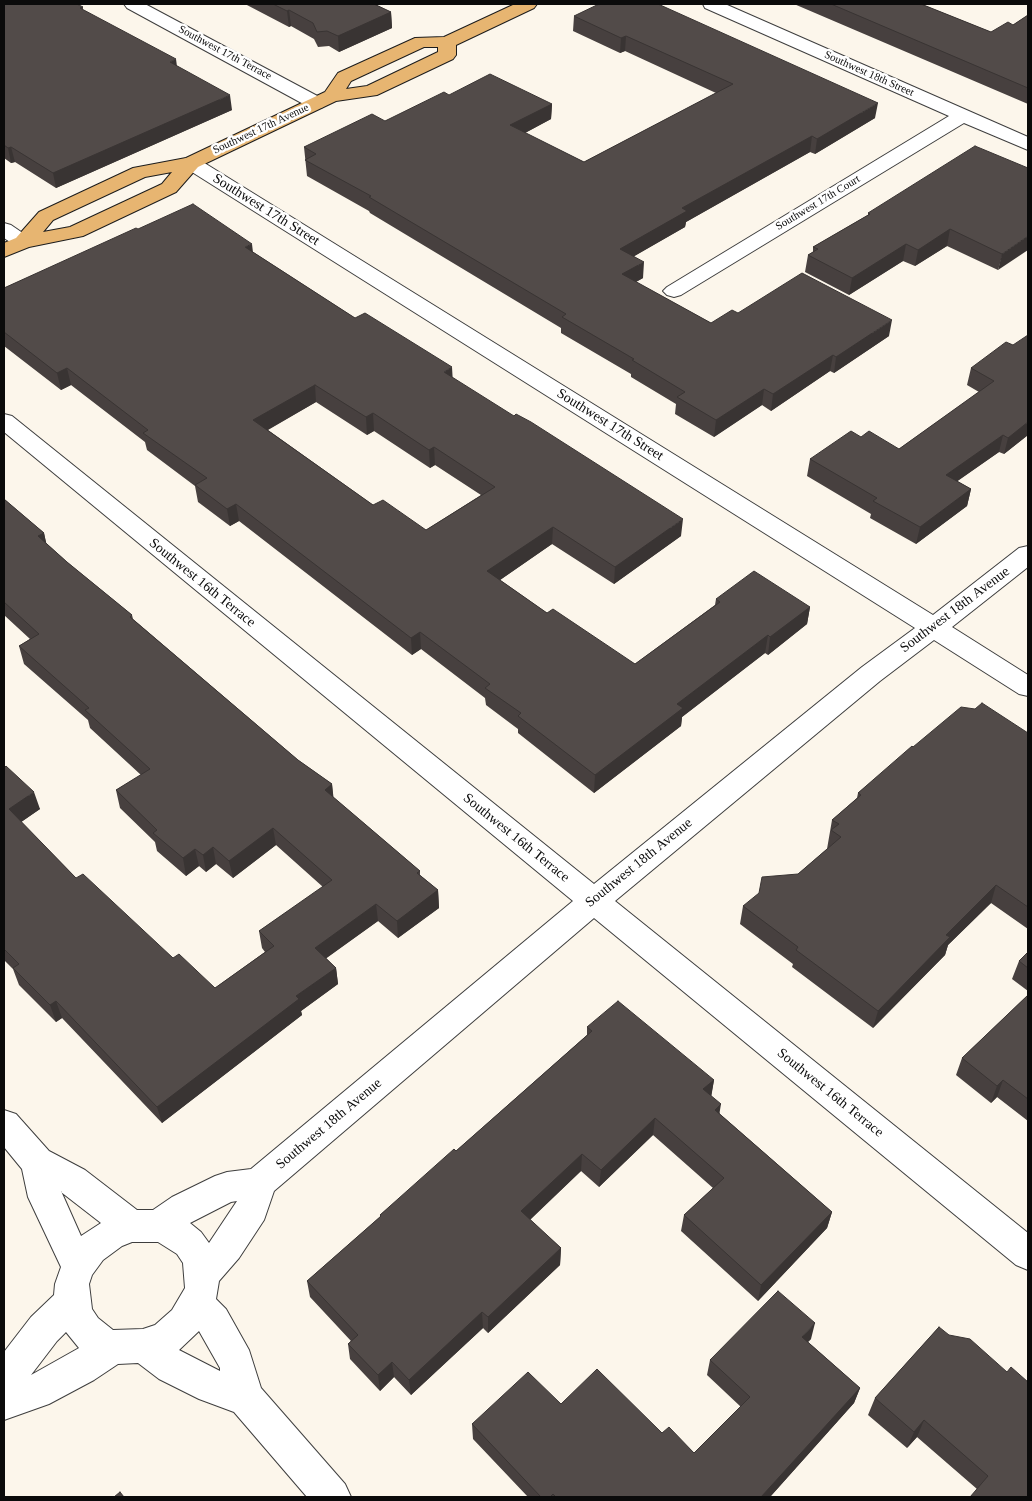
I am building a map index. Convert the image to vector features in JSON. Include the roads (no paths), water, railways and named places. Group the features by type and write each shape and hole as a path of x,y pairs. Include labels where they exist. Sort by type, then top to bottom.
{"main road":[{"name":"Southwest 17th Avenue","path":"23,242 46,216 140,172 191,163 324,100 371,91 447,55 447,42 528,4"},
{"name":"Southwest 17th Avenue","path":"4,251 23,242 76,232 169,188 191,163"}],"street":[{"name":"Southwest 17th Terrace","path":"133,4 324,100"},
{"name":"Southwest 18th Street","path":"710,4 1028,144"},
{"name":"Southwest 17th Court","path":"674,291 963,115"},
{"name":"Southwest 17th Street","path":"191,163 1028,687"},
{"path":"4,229 23,242"},
{"name":"Southwest 16th Terrace","path":"4,421 1028,1254"},
{"name":"Southwest 18th Avenue","path":"259,1183 594,901 871,674 987,588 1028,554"},
{"path":"4,1124 37,1162 73,1181 145,1226 176,1233 189,1243 199,1258 200,1289 213,1321 236,1362 246,1398 332,1497"},
{"path":"37,1162 46,1197 78,1267"},
{"path":"4,1402 36,1391 80,1368 128,1347 166,1338 185,1322 200,1289 252,1209 259,1183 227,1187 145,1226 110,1235 91,1249 78,1267 72,1284 72,1302 76,1317 85,1330 97,1340 128,1347 212,1386 246,1398"},
{"path":"4,1388 20,1360 44,1330 72,1302"}]}
